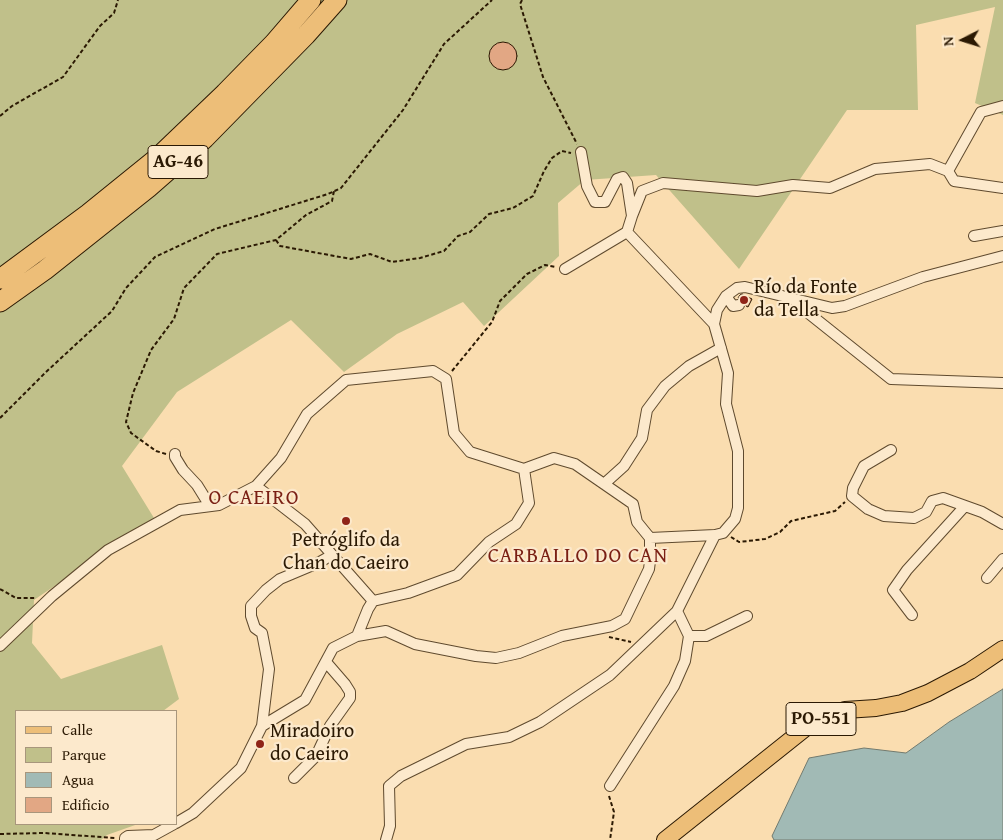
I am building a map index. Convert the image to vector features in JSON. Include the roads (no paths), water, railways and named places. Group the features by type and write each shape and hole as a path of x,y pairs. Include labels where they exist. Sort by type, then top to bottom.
{"highway":[{"name":"AG-46","path":"0,279 88,214 156,159 226,93 274,43 311,0"},
{"name":"AG-46","path":"0,302 95,231 205,138 300,42 336,0"}],"main road":[{"name":"PO-551","path":"665,840 808,726 845,710 876,708 902,703 928,693 970,671 1003,649"}],"street":[{"path":"948,171 981,112 1003,106"},
{"path":"578,155 587,186 595,202 605,202 617,179 623,177 627,183 632,216"},
{"path":"566,269 628,232 642,191 663,183 757,191 793,185 830,188 875,169 930,164 948,171 954,181 1003,188"},
{"path":"974,236 1003,231"},
{"path":"386,840 390,826 389,786 401,776 466,744 509,737 540,722 610,675 677,611 719,534 735,519 738,508 738,451 726,404 728,373 714,324 628,232"},
{"path":"714,324 718,310 726,296 737,288 745,287 832,308 846,306 923,277 1003,256"},
{"path":"726,296 733,306 739,305"},
{"path":"794,299 891,379 1003,383"},
{"path":"604,484 624,466 642,438 647,410 665,386 689,366 720,348"},
{"path":"0,646 52,596 108,550 180,510 219,505 256,486 281,458 307,414 346,380 433,371 446,379 454,433 470,452 524,469 554,458 574,464 634,504 637,522 650,538 649,569 625,618 612,626 562,636 519,653 496,658 486,658 415,644 386,631 357,636 333,648 305,700 262,726"},
{"path":"891,450 864,466 852,488 852,496 868,509 884,516 914,518 926,512 932,501 943,498 982,512 1003,524"},
{"path":"175,455 183,470 197,485 210,506"},
{"path":"357,636 373,601 408,593 457,575 489,542 516,524 529,504 524,469"},
{"path":"256,486 305,524 373,601"},
{"path":"912,615 893,590 907,570 965,506"},
{"path":"650,538 719,534"},
{"path":"178,821 193,813 241,768 262,726 269,669 262,633 255,628 251,616 251,606 266,590 280,580 332,555"},
{"path":"987,578 1003,559"},
{"path":"610,786 674,686 685,661 689,636 677,611"},
{"path":"689,636 706,636 747,616"},
{"path":"294,778 316,756 330,726 350,698 350,692 346,684 326,662"},
{"path":"125,839 128,836 154,835 172,825"}],"water":[{"path":"1003,689 1003,840 774,840 772,836 809,758 864,748 906,753 949,722"}],"place":[{"name":"Río da Fonte da Tella","path":"744,300"},
{"name":"Petróglifo da Chan do Caeiro","path":"346,521"},
{"name":"Miradoiro do Caeiro","path":"260,744"}],"district":[{"name":"O CAEIRO","path":"254,499"},
{"name":"CARBALLO DO CAN","path":"578,557"}]}
